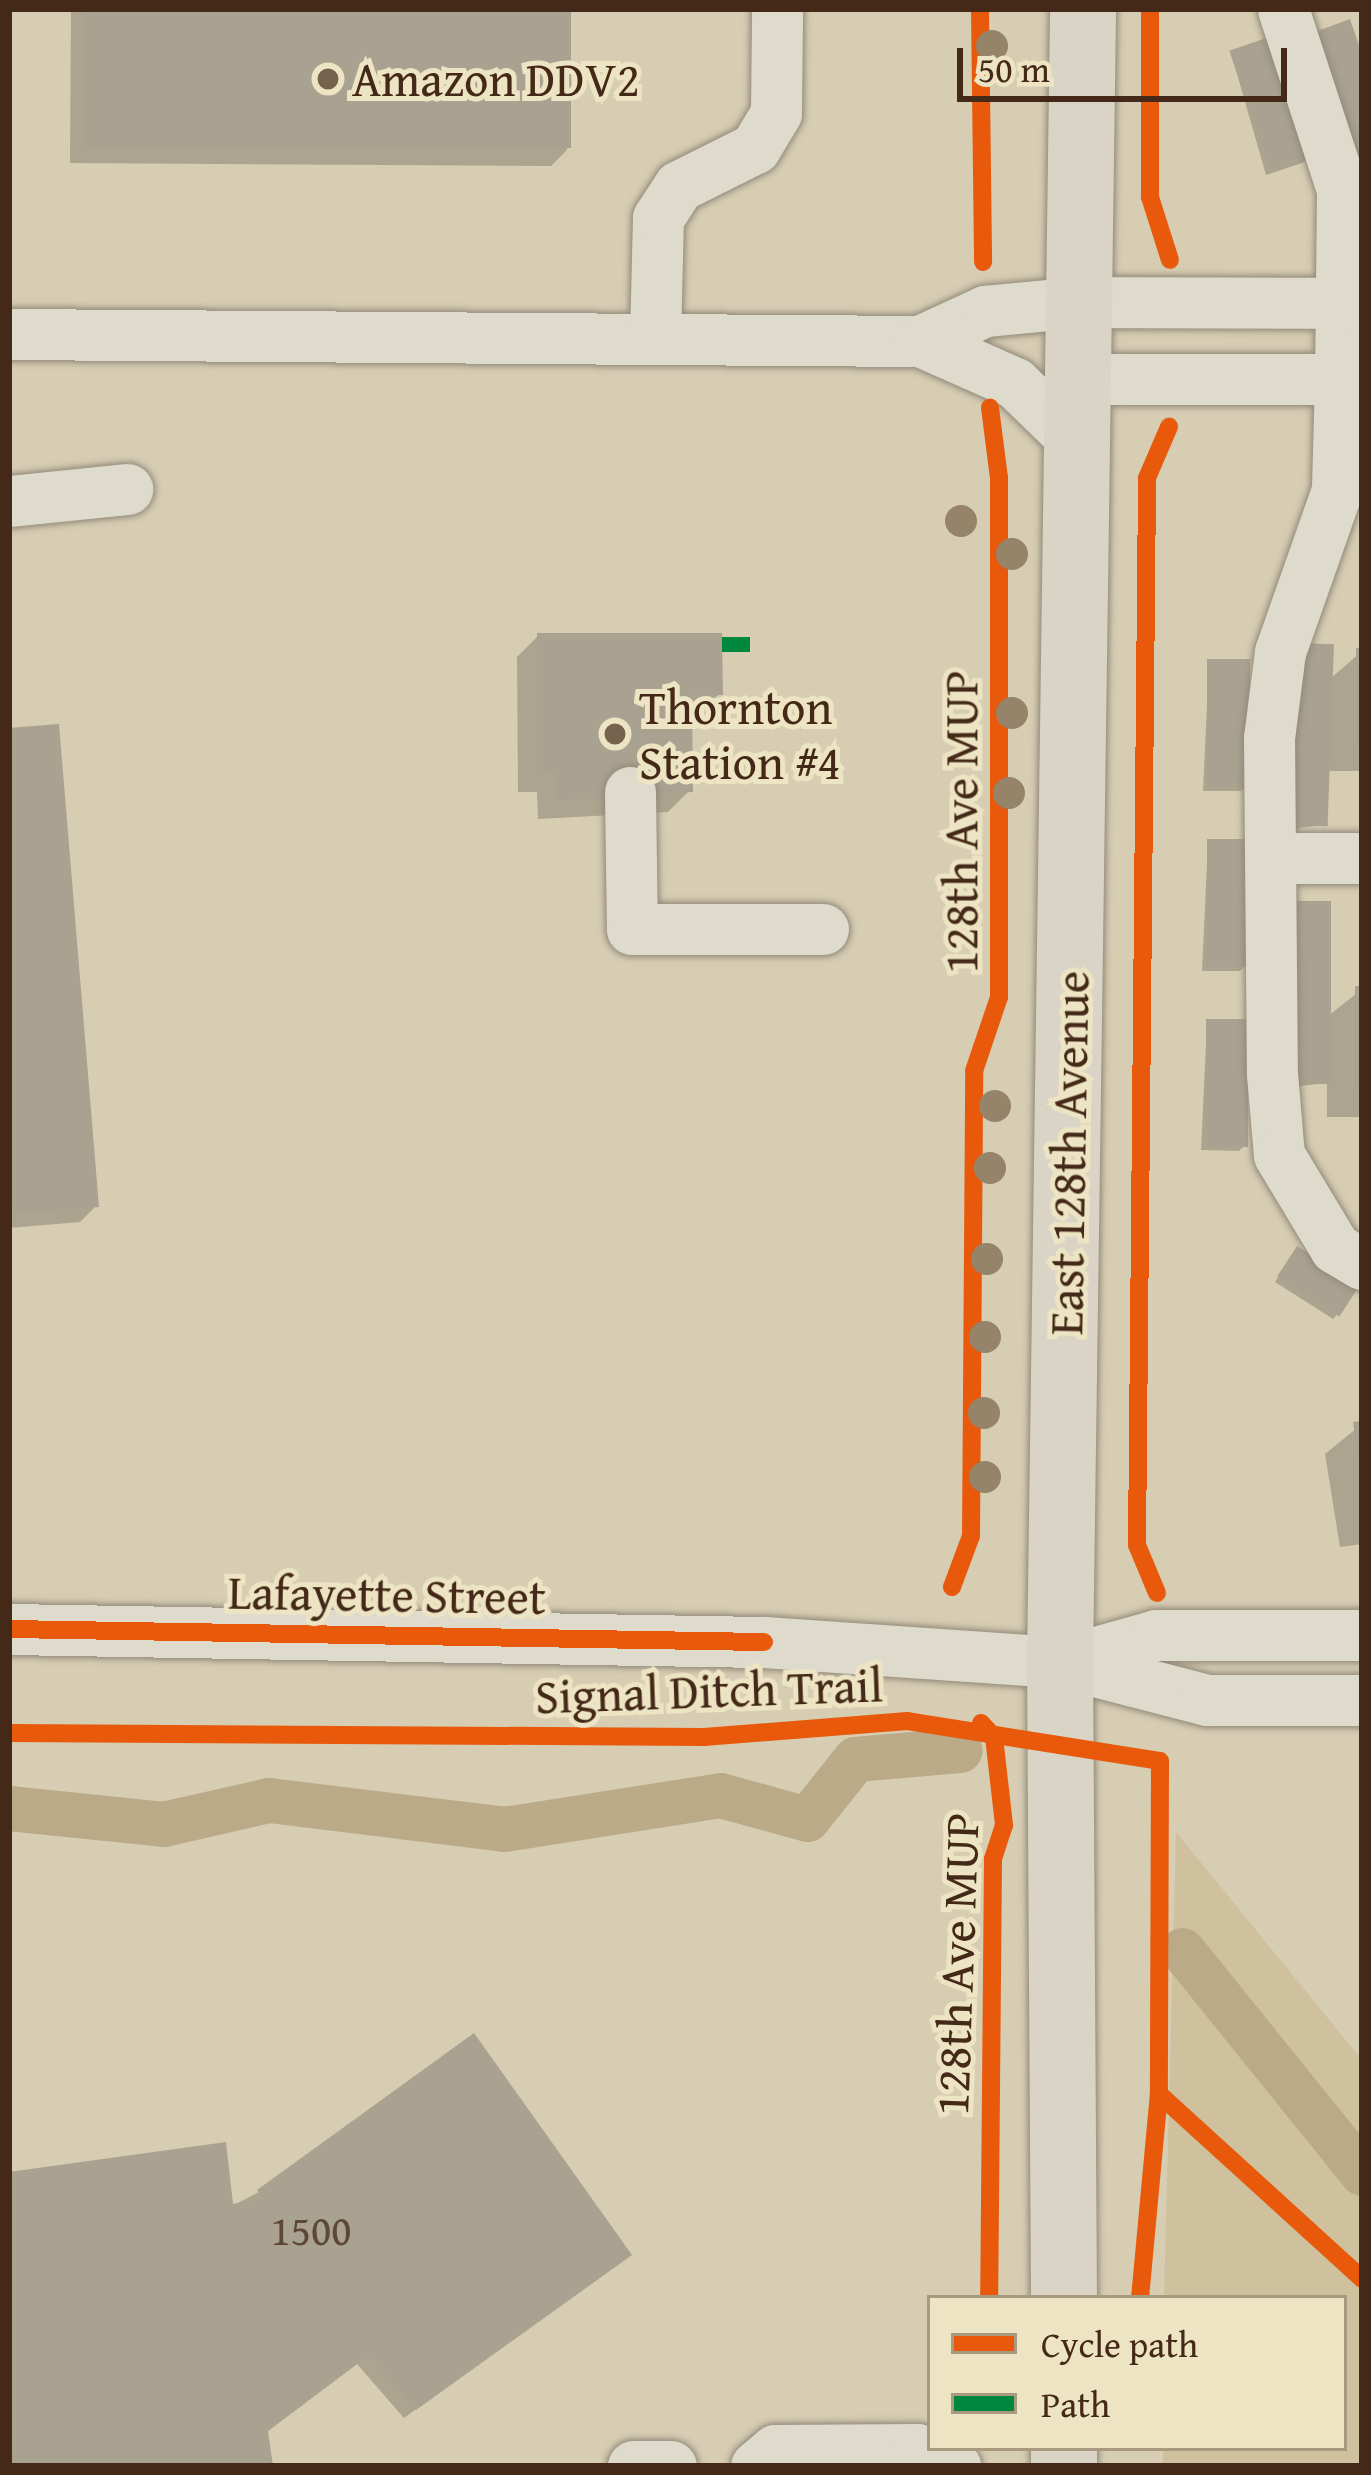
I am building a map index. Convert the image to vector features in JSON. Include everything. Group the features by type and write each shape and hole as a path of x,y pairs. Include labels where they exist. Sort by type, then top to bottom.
{"main road":[{"name":"East 128th Avenue","path":"1064,2295 1060,1662 1081,447 1083,9"}],"street":[{"path":"655,339 658,218 679,186 755,148 776,113 777,9"},
{"path":"1283,9 1342,190 1351,380 1349,490 1280,652 1270,858 1279,1155 1335,1248 1362,1264"},
{"path":"920,341 985,310 1081,302 1351,304"},
{"path":"9,334 920,341 1016,383 1081,447"},
{"path":"1081,379 1351,380"},
{"path":"9,501 127,489"},
{"path":"630,792 632,929 823,929"},
{"path":"1270,858 1362,858"},
{"name":"Lafayette Street","path":"9,1630 764,1642 1060,1662 1156,1694 1362,1700"},
{"name":"Lafayette Street","path":"1060,1662 1156,1635 1362,1635"},
{"path":"755,2466 775,2450 917,2449 955,2466"},
{"path":"634,2466 671,2466"}],"shaded area":[{"path":"1176,1832 1362,2060 1362,2466 1163,2466 1163,2451 1347,2451 1347,2295 1164,2295"}],"building":[{"name":"Amazon DDV2","path":"86,9 571,9 571,148 86,148"},
{"path":"1350,19 1362,54 1361,160 1315,32"},
{"path":"1269,37 1311,159 1271,173 1229,51"},
{"name":"Thornton Station #4","path":"537,633 722,633 723,695 692,695 693,792 558,800 557,772 538,772"},
{"path":"1297,643 1334,644 1328,826 1291,825"},
{"path":"1356,648 1362,648 1362,744 1356,744"},
{"path":"1207,659 1250,659 1250,787 1207,787"},
{"path":"59,724 99,1207 9,1214 9,728"},
{"path":"1207,839 1249,839 1249,967 1207,967"},
{"path":"1295,901 1331,901 1331,1084 1295,1084"},
{"path":"1355,986 1362,986 1362,1090 1355,1090"},
{"path":"1206,1019 1248,1019 1248,1147 1206,1147"},
{"path":"1297,1246 1359,1286 1339,1316 1277,1276"},
{"path":"1362,1421 1362,1465 1359,1465 1353,1422"},
{"path":"474,2033 632,2255 416,2410 369,2355 268,2431 273,2466 9,2466 9,2172 226,2142 233,2204 264,2199 257,2190"}],"waterway":[{"path":"9,1808 163,1824 269,1800 504,1829 720,1795 807,1819 855,1759 960,1750"},
{"path":"1182,1950 1362,2173"}],"marked path":[{"path":"722,644 750,644"}],"cycle path":[{"path":"980,9 983,262"},
{"path":"1150,9 1150,197 1170,260"},
{"name":"128th Ave MUP","path":"952,1587 971,1536 974,1071 999,997 999,478 990,408"},
{"path":"1157,1593 1137,1545 1147,478 1169,427"},
{"name":"Signal Ditch Trail","path":"9,1629 764,1642"},
{"name":"Signal Ditch Trail","path":"9,1733 704,1737 907,1721 1160,1761 1159,2094 1362,2279"},
{"name":"128th Ave MUP","path":"981,1723 994,1737 1004,1825 993,1859 989,2295"},
{"path":"1140,2295 1159,2094"}],"place":[{"name":"Amazon DDV2","path":"328,79"},
{"name":"Thornton Station #4","path":"615,734"}]}
